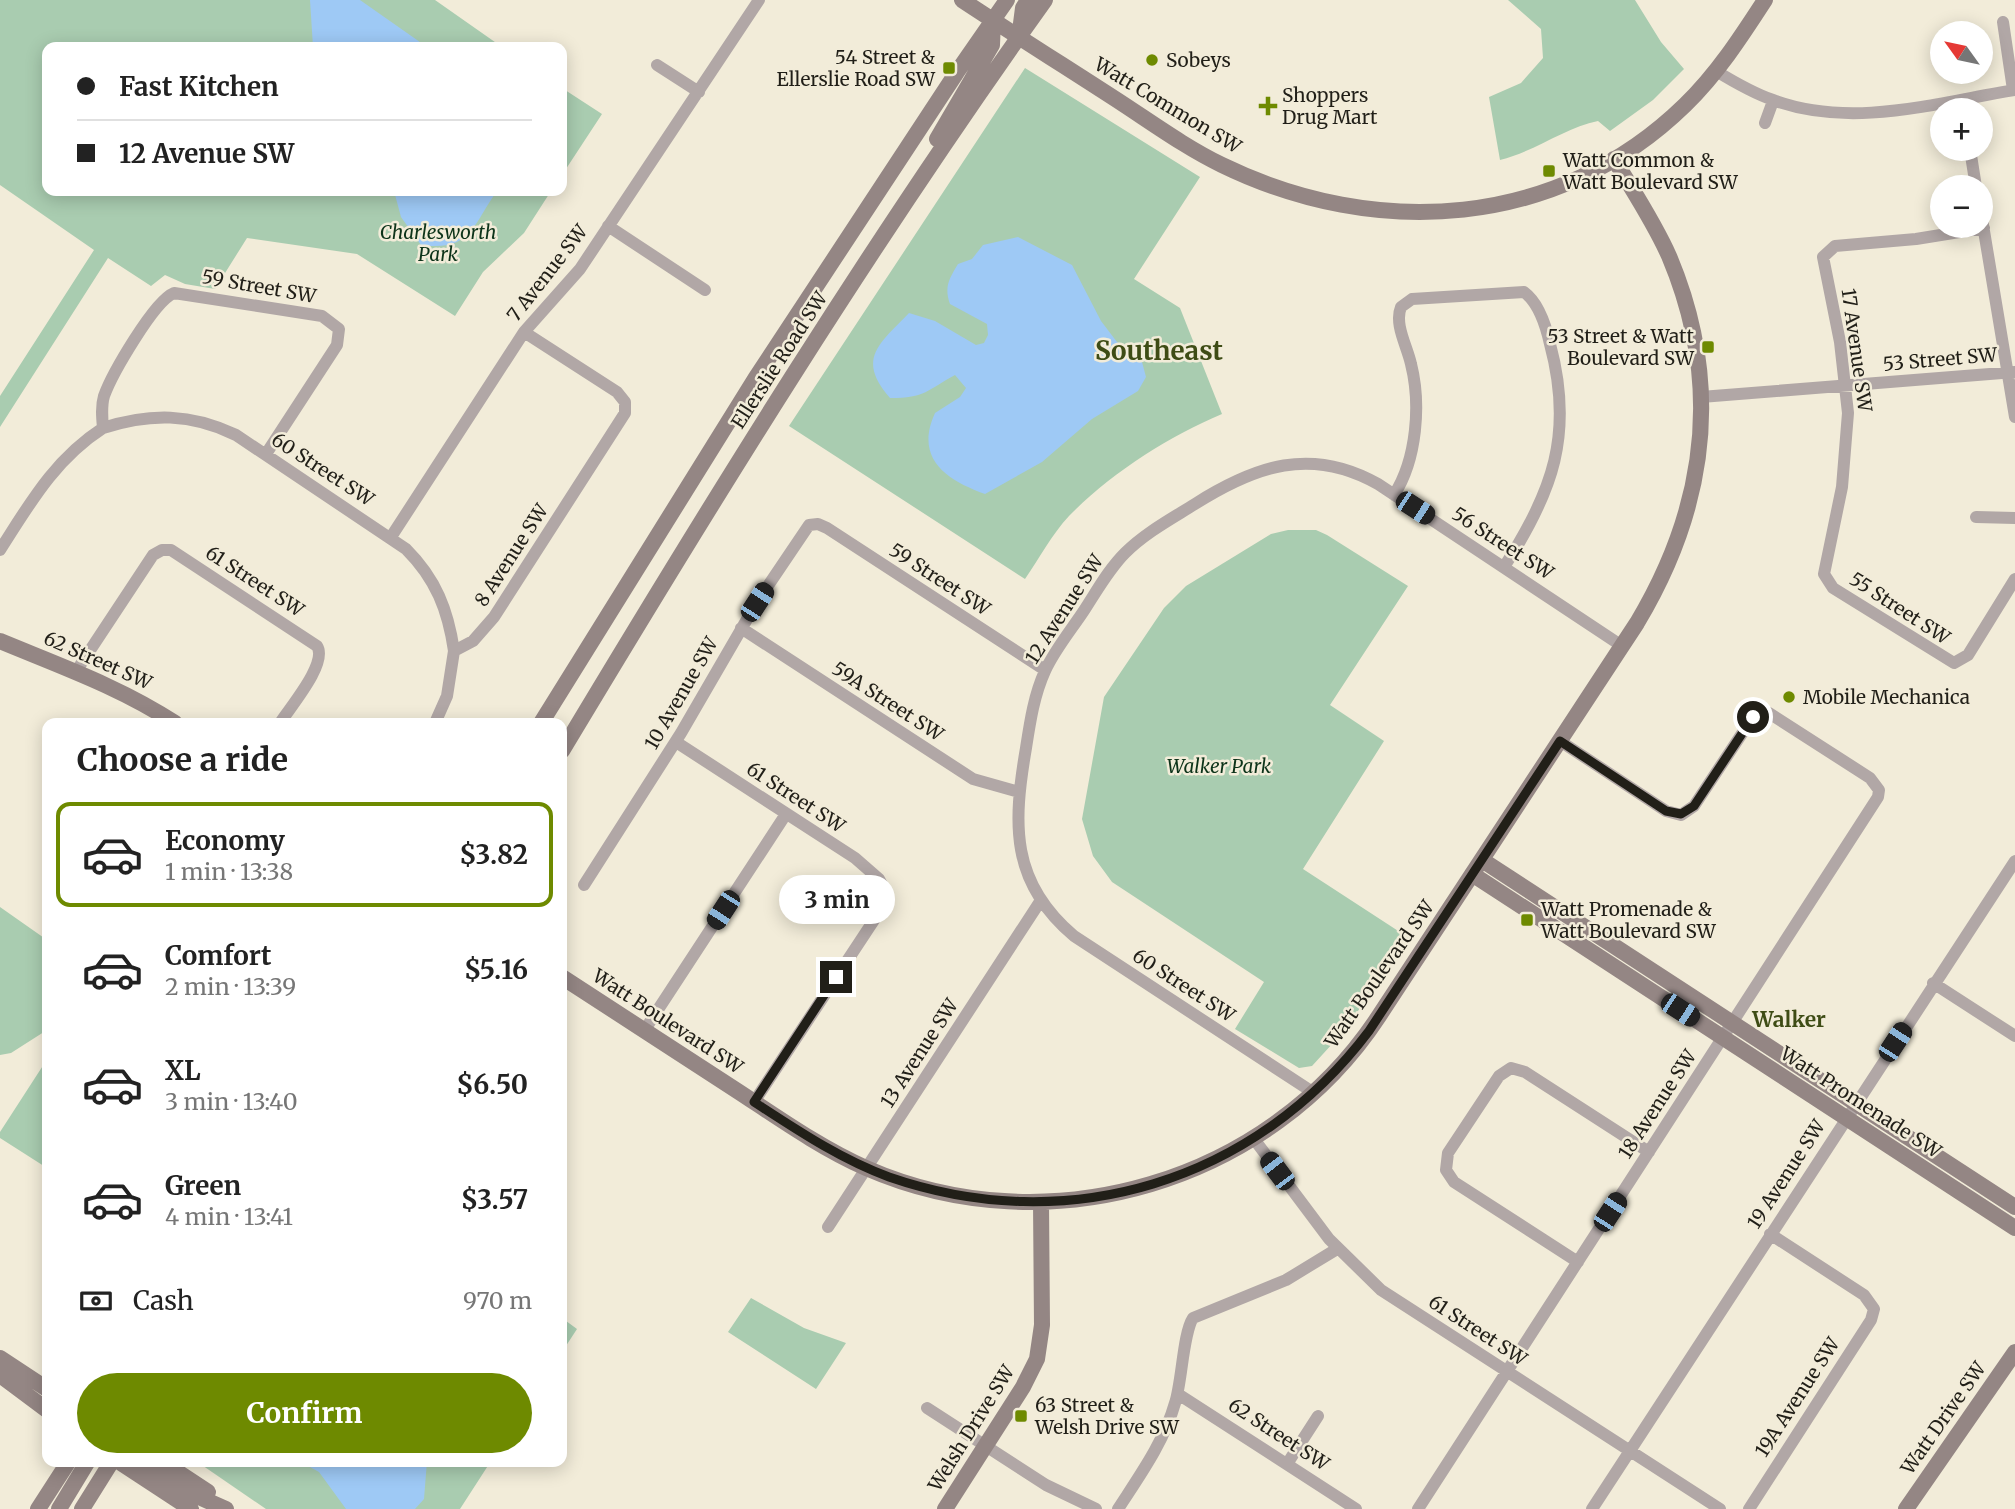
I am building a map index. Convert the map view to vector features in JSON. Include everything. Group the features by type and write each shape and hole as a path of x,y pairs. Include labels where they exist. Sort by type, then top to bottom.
{"street":[{"name":"7 Avenue SW","path":"391,537 524,332 580,270 759,0"},
{"name":"Watt Common SW","path":"962,0 1209,158 1287,192 1337,206 1412,214 1486,207 1570,181 1614,159 1670,118 1716,71 1765,0"},
{"name":"Ellerslie Road SW","path":"546,718 755,379 1007,0"},
{"path":"1019,37 1023,8 1028,0"},
{"name":"Ellerslie Road SW","path":"567,743 675,562 909,199 1045,0"},
{"path":"909,199 930,151 992,46 993,20"},
{"path":"1986,98 2014,90 2003,22"},
{"path":"657,65 699,92"},
{"path":"1716,71 1773,101 1846,114 1930,107"},
{"path":"1765,123 1773,101"},
{"name":"Watt Boulevard SW","path":"567,980 817,1142 867,1168 936,1190 1005,1201 1041,1202 1088,1198 1169,1180 1220,1158 1254,1139 1314,1094 1369,1031 1622,646 1665,573 1687,518 1699,460 1702,397 1696,346 1675,272 1650,219 1614,159"},
{"path":"608,226 705,290"},
{"name":"17 Avenue SW","path":"1825,577 1846,461 1847,386 1832,298 1823,265 1826,253 1835,246 1930,237"},
{"path":"1986,238 2011,373 2015,417"},
{"path":"1394,495 1405,475 1415,413 1414,375 1398,319 1401,307 1412,299 1516,290 1524,292 1535,303 1553,353 1559,395 1560,429 1552,472 1539,510 1504,567"},
{"name":"59 Street SW","path":"103,428 102,406 108,386 160,302 168,295 180,292 322,316 339,329 337,345 266,454"},
{"name":"8 Avenue SW","path":"454,652 473,641 495,617 623,418 626,405 617,392 524,332"},
{"name":"53 Street SW","path":"1702,397 2011,373"},
{"name":"60 Street SW","path":"103,428 145,418 189,418 222,428 266,454 391,537 416,558 436,585 447,614 454,652"},
{"path":"0,550 52,470 74,449 103,428"},
{"name":"12 Avenue SW","path":"1041,900 1027,873 1018,844 1018,792 1033,709 1045,670 1124,554 1151,532 1222,486 1258,470 1294,464 1333,466 1360,475"},
{"name":"56 Street SW","path":"1360,475 1622,646"},
{"path":"1976,517 2015,518"},
{"name":"59 Street SW","path":"813,524 827,528 1045,670"},
{"name":"10 Avenue SW","path":"584,885 676,742 741,628 803,531 813,524"},
{"name":"61 Street SW","path":"77,670 153,555 162,550 176,553 313,642 321,653 318,665 283,718"},
{"name":"55 Street SW","path":"1825,577 1833,588 1934,653 1949,662 1959,663 1968,655 2015,579"},
{"name":"59A Street SW","path":"741,628 973,779 1018,792"},
{"name":"62 Street SW","path":"0,641 77,670 131,696 168,718"},
{"path":"437,718 447,696 454,652"},
{"name":"18 Avenue SW","path":"1418,1509 1877,802 1879,790 1870,778 1777,717 1759,713 1750,721 1694,806 1681,814 1666,811 1560,741"},
{"name":"61 Street SW","path":"676,742 865,866 883,884 886,894 880,911 754,1102"},
{"path":"644,1031 786,814"},
{"name":"Watt Promenade SW","path":"1482,860 1728,1031 1850,1111 2015,1228"},
{"name":"19 Avenue SW","path":"1592,1509 2015,861"},
{"name":"Watt Promenade SW","path":"1472,874 1728,1031"},
{"name":"60 Street SW","path":"1041,900 1059,922 1080,940 1314,1094"},
{"name":"13 Avenue SW","path":"828,1227 1041,900"},
{"path":"1933,983 2015,1037"},
{"path":"1578,1262 1454,1182 1447,1174 1445,1165 1448,1153 1499,1076 1511,1068 1525,1072 1649,1152"},
{"name":"Watt Promenade SW","path":"1850,1111 2015,1207"},
{"name":"61 Street SW","path":"1254,1139 1337,1249 1381,1290 1720,1509"},
{"name":"Welsh Drive SW","path":"945,1509 1031,1373 1041,1343 1041,1202"},
{"name":"19A Avenue SW","path":"1749,1509 1871,1320 1874,1305 1864,1295 1770,1234"},
{"path":"1118,1509 1157,1446 1178,1394 1188,1327 1193,1318 1286,1280 1337,1249"},
{"name":"Watt Drive SW","path":"1906,1509 2015,1352"},
{"path":"0,1359 42,1386"},
{"path":"1,1376 42,1400"},
{"path":"1,1376 42,1406"},
{"name":"62 Street SW","path":"1178,1394 1356,1509"},
{"path":"927,1408 1053,1489 1096,1509"},
{"path":"1287,1464 1318,1416"},
{"path":"38,1509 65,1467"},
{"path":"59,1509 84,1467"},
{"path":"82,1509 108,1467"},
{"path":"127,1467 191,1509"},
{"path":"146,1467 181,1489 226,1509"},
{"path":"170,1467 233,1509"}],"green space":[{"name":"Charlesworth Park","path":"0,0 435,0 495,42 42,42 42,196 548,196 524,233 483,272 455,316 357,254 247,238 215,289 185,284 165,275 151,286 108,258 0,427 0,396 94,250 0,185"},
{"path":"1508,0 1635,0 1661,42 1684,69 1653,100 1610,131 1598,121 1586,124 1500,160 1489,97 1521,83 1543,58 1541,29"},
{"path":"1025,68 1200,177 1134,279 1180,308 1222,414 1141,457 1085,500 1063,523 1025,579 789,426"},
{"path":"567,91 602,114 567,167"},
{"name":"Walker Park","path":"1288,530 1316,530 1327,535 1408,586 1330,705 1384,741 1303,869 1409,938 1344,1031 1312,1066 1299,1068 1235,1029 1264,982 1112,882 1093,856 1082,819 1104,697 1164,608 1186,586 1271,534"},
{"path":"0,907 42,936 42,1033 11,1053 0,1055"},
{"path":"42,1067 42,1165 0,1138 0,1132"},
{"path":"751,1298 804,1328 846,1343 816,1389 728,1332"},
{"path":"567,1322 577,1329 567,1344"},
{"path":"205,1467 487,1467 460,1509 266,1509"}],"water":[{"path":"310,0 360,0 420,42 313,42"},
{"path":"395,196 494,196 468,234 450,244 421,245 401,217"},
{"path":"1018,237 1072,265 1101,321 1117,342 1142,362 1146,377 1138,391 1092,419 1042,462 985,494 947,474 938,466 932,455 930,429 935,413 960,397 966,388 955,375 919,395 890,398 874,373 873,362 881,343 909,313 935,321 976,345 984,343 988,335 987,324 950,304 948,283 958,264 972,259 983,245"},
{"path":"310,1467 427,1467 424,1499 415,1509 346,1509 319,1472"}],"place":[{"name":"Sobeys","path":"1152,60"},
{"name":"54 Street & Ellerslie Road SW","path":"949,68"},
{"name":"Shoppers Drug Mart","path":"1268,106"},
{"name":"Watt Common & Watt Boulevard SW","path":"1549,171"},
{"name":"53 Street & Watt Boulevard SW","path":"1708,347"},
{"name":"Mobile Mechanica","path":"1789,697"},
{"name":"Watt Promenade & Watt Boulevard SW","path":"1527,920"},
{"name":"63 Street & Welsh Drive SW","path":"1021,1416"}],"district":[{"name":"Southeast","path":"1159,351"},
{"name":"Walker","path":"1789,1020"}],"route":[{"path":"836,977 754,1102 817,1142 889,1177 936,1190 1005,1201 1041,1202 1088,1198 1169,1180 1220,1158 1254,1139 1298,1108 1343,1064 1369,1031 1560,741 1676,815 1690,811 1694,806 1753,717"}]}
